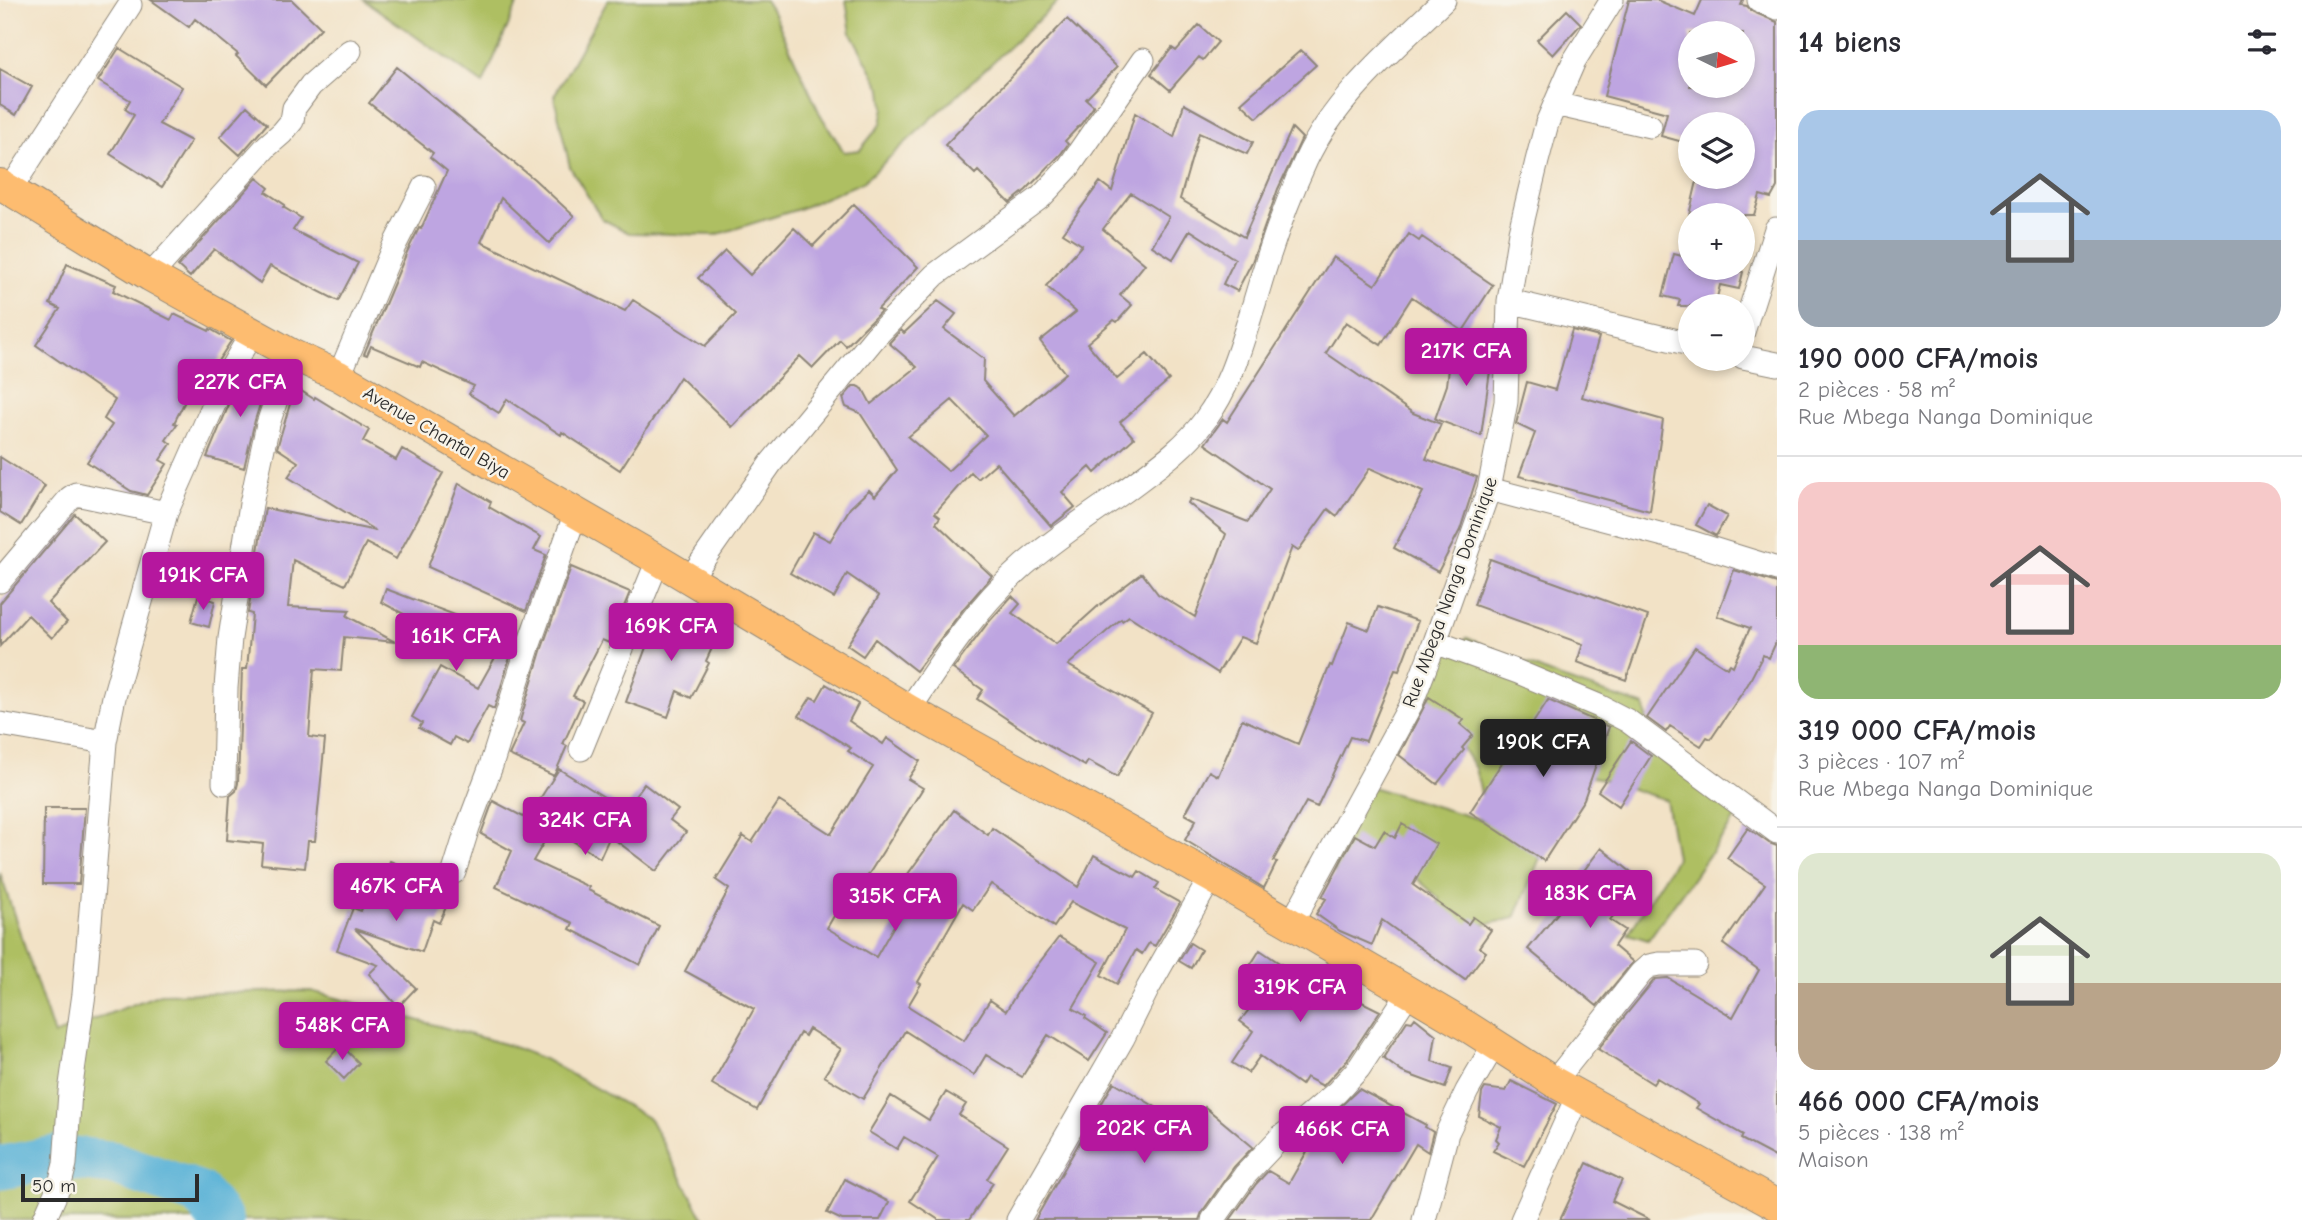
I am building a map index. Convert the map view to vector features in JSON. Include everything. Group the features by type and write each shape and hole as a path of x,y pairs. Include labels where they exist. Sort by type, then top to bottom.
{"main road":[{"name":"Avenue Chantal Biya","path":"5,187 150,276 291,354 339,376 658,560 909,710 1211,877 1409,992 1566,1089 1777,1205"}],"street":[{"path":"909,710 944,656 981,607 1023,566 1174,454 1205,421 1226,386 1291,196 1325,125 1366,77 1444,0"},
{"name":"Rue Mbega Nanga Dominique","path":"1291,924 1406,714 1435,642 1489,489 1506,402 1509,301 1520,232 1534,173 1547,123 1574,61 1612,0"},
{"path":"1759,0 1777,8"},
{"path":"5,187 130,5"},
{"path":"150,276 267,146 282,133 292,121 294,108 311,85 350,51"},
{"path":"689,580 771,463 876,336 935,275 1041,197 1068,168 1143,60"},
{"path":"1555,104 1650,126"},
{"path":"339,376 394,246 424,187"},
{"path":"1755,295 1776,229"},
{"path":"1509,301 1678,341"},
{"path":"44,1220 60,1184 65,1164 69,1093 84,994 104,742 141,597 166,513 226,377 252,333"},
{"path":"224,783 230,638 251,504 268,424 291,354"},
{"path":"1755,359 1777,364"},
{"path":"1489,489 1690,542 1777,569"},
{"path":"0,581 76,494 166,513"},
{"path":"454,872 528,647 576,512"},
{"path":"581,749 658,560"},
{"path":"1435,642 1518,672 1628,721 1777,832"},
{"path":"0,724 104,742"},
{"path":"1018,1220 1123,1038 1211,877"},
{"path":"1522,1220 1566,1089 1641,973 1649,966 1695,964"},
{"path":"1213,1220 1245,1175 1282,1136 1327,1101 1359,1068 1409,992"},
{"path":"1424,1220 1447,1133 1467,1091 1495,1043"}],"green space":[{"path":"364,0 519,0 483,84"},
{"path":"608,0 765,0 820,114 844,152 860,150 881,124 884,107 882,90 851,33 846,0 1060,0 863,182 799,209 715,235 629,233 602,219 570,167 554,96"},
{"path":"1467,638 1558,677 1645,706 1649,752 1740,812 1648,940 1628,934 1676,858 1666,800 1576,771 1515,918 1451,932 1417,943 1440,899 1398,862 1337,904 1333,849 1368,786 1488,822 1475,768 1423,685 1438,660"},
{"path":"0,873 54,1035 160,994 311,991 508,1045 544,1059 650,1119 704,1220 0,1220"}],"building":[{"path":"151,0 292,0 321,28 266,85 236,56 238,54 195,19 189,27"},
{"path":"1629,0 1657,0 1695,16 1702,0 1743,0 1741,5 1777,22 1777,187 1771,198 1760,195 1755,212 1755,203 1692,203 1695,189 1755,189 1755,112 1678,112 1678,141 1661,136 1667,113 1604,96"},
{"path":"1567,10 1581,24 1553,55 1537,40"},
{"path":"1067,19 1117,67 1086,99 1094,106 1065,141 1068,144 1060,155 1010,203 978,171 975,174 945,145"},
{"path":"1199,25 1218,42 1203,60 1199,57 1170,90 1151,74 1172,48 1176,51"},
{"path":"119,48 182,87 159,124 191,141 162,187 110,154 134,115 125,109 130,100 98,81"},
{"path":"1301,50 1316,65 1257,118 1241,103"},
{"path":"397,67 534,179 574,216 549,243 501,198 481,242 625,311 633,300 705,346 736,314 698,278 725,251 750,275 794,228 813,246 854,204 918,267 878,309 881,311 846,346 840,340 813,368 800,356 732,427 680,377 620,470 507,399 499,413 469,394 474,386 422,362 420,367 371,346 367,355 364,354 407,252 419,228 421,229 447,171 430,157 433,153 369,103"},
{"path":"0,69 32,87 16,115 0,105"},
{"path":"1184,104 1253,142 1247,154 1199,133 1180,199 1244,237 1292,128 1302,138 1278,189 1252,262 1237,291 1223,284 1235,259 1190,230 1173,259 1152,246 1169,217 1131,193 1103,229 1145,264 1120,295 1132,305 1117,322 1114,320 1087,343 1117,379 1147,354 1169,380 1120,422 1134,438 1095,473 1090,467 1062,492 1075,507 1051,526 996,463 978,479 971,472 935,513 940,517 936,523 992,576 916,671 875,639 863,656 847,645 879,596 847,574 834,598 790,573 813,532 830,541 850,508 869,490 875,496 897,470 860,413 846,407 843,398 853,386 857,386 863,389 871,404 917,367 889,343 901,330 904,333 938,301 956,314 944,329 984,359 983,381 1014,416 1065,373 1040,341 1076,312 1046,286 1082,245 1063,233 1100,182 1112,191 1135,113 1174,137","holes":["952,400 986,435 948,471 908,437"]},
{"path":"247,106 267,124 240,155 220,137"},
{"path":"257,178 269,188 266,192 301,218 293,230 358,263 338,301 270,266 260,283 214,249 190,277 178,266"},
{"path":"1409,234 1419,241 1422,237 1493,285 1463,331 1412,297 1381,345 1346,322 1326,353 1413,413 1441,424 1426,459 1477,477 1460,530 1438,572 1394,548 1423,492 1370,468 1337,516 1328,509 1298,551 1292,547 1256,643 1240,637 1218,673 1129,616 1122,621 1121,619 1068,665 1152,713 1117,777 1088,761 1085,766 1040,741 977,699 983,690 953,669 1012,596 1020,604 1012,613 1056,644 1097,607 1142,573 1158,594 1195,617 1226,534 1188,503 1190,499 1248,522 1270,489 1205,444 1223,419 1227,422 1333,257 1375,285"},
{"path":"1674,254 1678,255 1678,280 1741,280 1739,289 1720,285 1718,294 1678,294 1678,300 1663,296"},
{"path":"67,264 116,285 113,291 171,320 174,314 231,341 201,387 194,383 174,423 177,424 166,440 171,444 160,460 167,464 147,495 131,491 87,462 112,425 104,419 115,400 36,345 60,309 50,304"},
{"path":"1572,330 1599,337 1582,397 1663,420 1650,511 1519,476 1535,433 1516,424 1527,382 1555,390"},
{"path":"1452,344 1493,349 1481,436 1435,419 1447,385"},
{"path":"251,363 270,373 244,468 207,457 238,383"},
{"path":"295,387 369,430 363,441 396,460 402,449 443,473 396,559 366,543 345,585 293,560 288,607 350,610 347,616 395,642 344,637 341,671 314,669 309,737 325,739 315,841 308,841 305,868 261,864 263,844 227,840 230,796 236,791 238,783 242,669 247,669 252,614 248,613 265,508 376,531 288,477 298,462 277,448"},
{"path":"0,457 45,486 21,525 0,512"},
{"path":"459,483 491,502 489,507 541,537 534,550 546,555 526,611 428,567"},
{"path":"1707,505 1727,516 1716,536 1696,525"},
{"path":"75,514 105,542 48,603 67,622 52,638 28,615 0,646 0,603"},
{"path":"1490,559 1648,616 1626,680 1577,662 1583,644 1474,605"},
{"path":"571,567 630,592 609,643 602,640 573,696 583,701 563,744 567,746 554,776 509,755 524,723 520,721 541,651"},
{"path":"1734,570 1777,583 1777,640 1769,658 1763,655 1748,684 1711,739 1707,737 1701,746 1670,726 1666,732 1647,718 1695,647 1727,668 1730,664 1733,666 1750,628 1717,616"},
{"path":"386,589 516,638 494,709 488,706 467,744 454,737 450,745 419,728 422,723 412,717 440,667 478,688 497,654 434,630 381,602"},
{"path":"198,596 215,601 209,627 191,622"},
{"path":"1378,607 1418,621 1399,671 1395,670 1366,741 1350,737 1317,807 1306,802 1273,861 1277,862 1264,888 1185,840 1196,820 1185,814 1209,771 1218,776 1242,719 1298,744 1349,622 1369,630"},
{"path":"660,609 718,635 706,661 709,663 691,698 677,691 668,717 626,702"},
{"path":"826,684 858,704 849,721 883,744 887,738 920,761 908,779 923,788 860,888 853,883 827,928 876,957 912,894 900,885 954,810 988,835 992,828 1078,887 1094,855 1135,877 1139,871 1159,883 1155,889 1180,903 1155,946 1149,943 1142,954 1136,950 1117,984 1101,975 1125,930 1071,902 1054,927 991,884 973,910 963,903 918,982 921,984 908,1006 964,1041 990,1000 1006,1011 1059,937 1100,962 1073,1008 1107,1033 1089,1061 1048,1035 1022,1077 986,1055 974,1075 905,1031 863,1099 824,1076 841,1049 809,1029 805,1036 800,1033 757,1110 712,1084 754,1009 685,971 729,889 716,880 743,836 752,842 779,801 831,834 873,767 848,751 851,748 799,716 811,697 817,700"},
{"path":"1429,697 1464,720 1460,724 1473,735 1437,784 1399,755"},
{"path":"1548,700 1609,727 1584,799 1544,861 1470,812 1512,747 1516,749"},
{"path":"1631,741 1651,756 1619,806 1598,791"},
{"path":"559,769 625,810 644,784 678,810 670,820 686,832 656,871 610,836 600,858 552,828 533,861 589,887 588,890 659,926 640,965 570,929 573,923 496,887 512,851 481,834 493,801 527,819"},
{"path":"44,808 85,808 79,884 43,884"},
{"path":"1402,824 1436,844 1413,885 1468,924 1473,917 1491,930 1479,947 1486,952 1465,980 1382,920 1372,945 1340,931 1316,914 1326,899 1322,897 1355,835 1375,846 1384,831 1395,838"},
{"path":"1748,828 1777,846 1777,1158 1741,1139 1743,1135 1696,1108 1699,1104 1657,1078 1653,1084 1598,1049 1655,979 1668,978 1733,1017 1759,970 1723,944 1765,884 1727,858"},
{"path":"1601,848 1641,880 1610,920 1625,930 1614,946 1633,962 1597,1006 1528,949 1581,885 1576,881"},
{"path":"390,861 454,889 439,923 433,920 422,952 355,929 416,988 398,1007 369,974 378,965 337,950 353,908 361,911 367,895 374,897"},
{"path":"1190,943 1201,950 1191,968 1179,961"},
{"path":"1260,950 1317,988 1325,979 1334,988 1380,1011 1348,1059 1323,1086 1306,1077 1301,1085 1260,1056 1248,1073 1232,1063 1253,1031 1240,1021 1262,993 1241,980"},
{"path":"1415,1018 1436,1035 1432,1061 1452,1068 1445,1088 1402,1072 1383,1058 1407,1021 1412,1022"},
{"path":"341,1045 359,1063 344,1079 326,1061"},
{"path":"1511,1081 1557,1104 1524,1166 1493,1151 1499,1142 1496,1139 1501,1127 1479,1116 1485,1088 1506,1091"},
{"path":"1114,1082 1189,1127 1205,1107 1253,1147 1234,1167 1199,1220 1035,1220"},
{"path":"1359,1089 1426,1125 1425,1127 1433,1132 1428,1152 1416,1144 1371,1220 1230,1220 1268,1171 1289,1183 1313,1141 1310,1139 1317,1128"},
{"path":"946,1092 966,1104 959,1115 1008,1146 987,1179 993,1183 969,1220 939,1220 910,1201 938,1157 904,1137 897,1149 869,1132 891,1096 929,1120"},
{"path":"1587,1163 1622,1180 1612,1201 1650,1220 1560,1220"},
{"path":"845,1179 889,1202 880,1220 842,1220 827,1213"}],"waterway":[{"path":"0,1168 57,1157"},
{"path":"70,1158 113,1163 199,1193 221,1220"}]}
